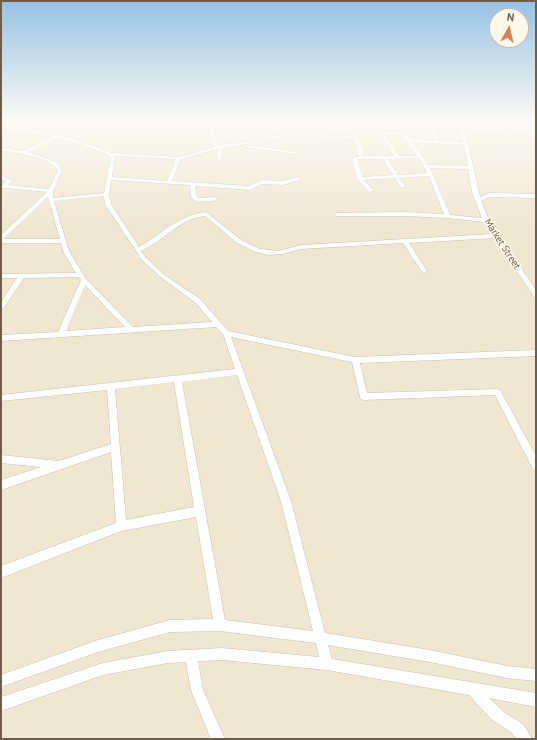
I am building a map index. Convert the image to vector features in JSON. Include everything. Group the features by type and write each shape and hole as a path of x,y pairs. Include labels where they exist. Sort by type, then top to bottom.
{"street":[{"path":"1,239 51,191 60,170 56,164 34,156"},
{"path":"112,156 106,194 108,204 144,259 164,277 198,301 226,333 286,501 327,664"},
{"path":"137,156 179,158 188,156"},
{"name":"Market Street","path":"468,156 478,200 486,220 536,295"},
{"path":"384,157 402,186"},
{"path":"371,191 360,179 354,160 356,158 420,157 427,166 448,216"},
{"path":"169,181 179,158"},
{"path":"427,166 471,168"},
{"path":"360,179 430,174"},
{"path":"1,177 9,181 3,188"},
{"path":"109,178 169,181 250,188 261,182 283,182 297,179"},
{"path":"192,183 194,197 197,200 214,199"},
{"path":"3,188 51,191"},
{"path":"51,191 51,200 66,251 83,277 132,330"},
{"path":"51,200 106,194"},
{"path":"478,200 489,195 536,196"},
{"path":"138,250 159,238 178,222 196,215 206,214 232,237 251,248 264,252 279,253 300,247 496,236"},
{"path":"337,215 405,214 486,220"},
{"path":"1,239 63,241"},
{"path":"405,242 424,271"},
{"path":"1,276 83,277"},
{"path":"1,307 22,276"},
{"path":"61,334 83,277"},
{"path":"1,338 219,324"},
{"path":"226,333 355,360 536,353"},
{"path":"355,360 364,397 497,392 536,466"},
{"path":"1,398 240,372"},
{"path":"177,379 220,625"},
{"path":"111,386 121,526"},
{"path":"1,485 115,447"},
{"path":"1,459 61,465"},
{"path":"1,572 121,526 200,511"},
{"path":"1,681 98,646 170,626 220,625 320,638 430,656 507,672 536,675"},
{"path":"1,704 103,669 168,657 222,654 327,664 536,700"},
{"path":"191,655 197,690 218,739"},
{"path":"472,689 490,710 502,720 519,729 525,739"}],"shaded area":[{"path":"1,156 536,156 536,739 1,739"}]}
